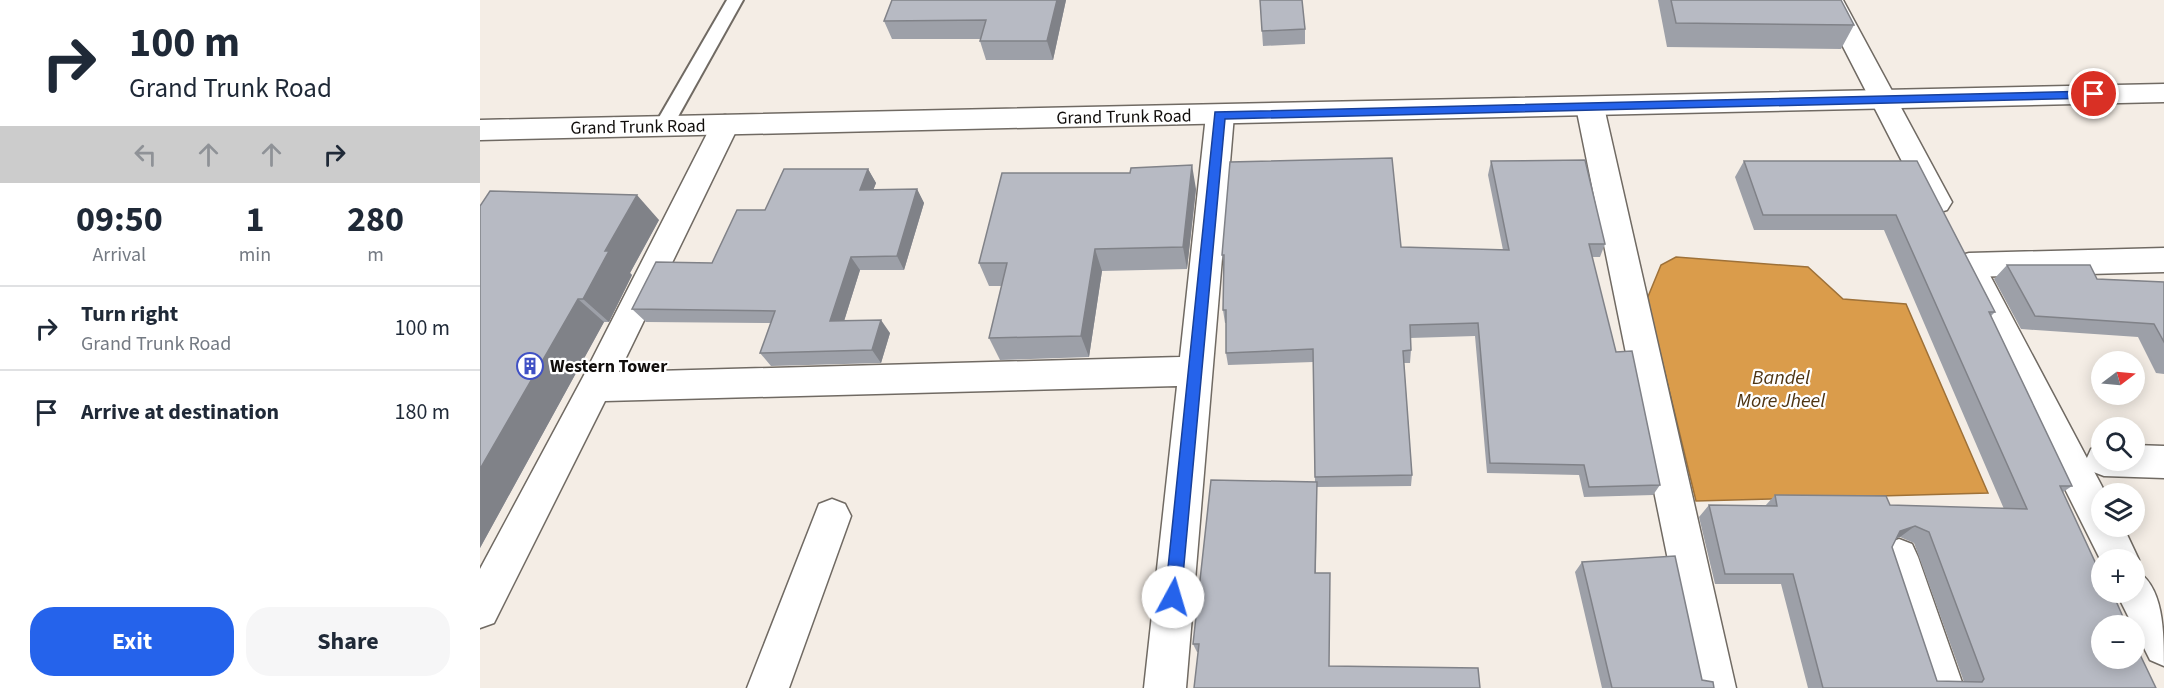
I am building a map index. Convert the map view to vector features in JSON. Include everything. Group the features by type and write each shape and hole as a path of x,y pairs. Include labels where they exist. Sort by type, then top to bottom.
{"street":[{"path":"1831,0 1885,100 1969,266 2091,460"},
{"name":"Grand Trunk Road","path":"480,130 2164,93"},
{"path":"1590,107 1715,688"},
{"path":"1165,688 1220,115"},
{"path":"480,609 595,387 725,125"},
{"path":"1969,266 2164,261"},
{"path":"595,387 1195,370"},
{"path":"2145,461 2164,462"},
{"path":"768,688 832,516"},
{"path":"1899,557 1943,688"},
{"path":"2141,603 2164,646"}],"lane":[{"path":"663,126 735,0"}],"water":[{"name":"Bandel More Jheel","path":"1676,257 1808,267 1843,299 1906,304 1988,493 1696,501 1647,299 1661,265"}],"building":[{"path":"892,0 1057,0 1047,41 980,41 986,20 884,21"},
{"path":"1260,0 1302,0 1305,29 1262,31"},
{"path":"1671,0 1841,0 1854,25 1676,23"},
{"path":"1392,158 1401,247 1509,250 1491,161 1585,160 1605,244 1589,244 1616,352 1632,351 1660,485 1589,487 1584,465 1490,463 1478,323 1410,325 1411,350 1403,351 1412,475 1315,477 1313,349 1226,353 1226,310 1223,310 1224,255 1222,255 1230,162"},
{"path":"1744,161 1917,161 1995,312 1989,312 2072,486 2060,486 2091,553 2091,603 2117,603 2122,615 2091,615 2091,669 2145,669 2145,665 2156,688 1823,688 1793,574 1725,574 1709,505 1777,506 1775,495 1886,496 1890,505 2027,509 1896,215 1763,215","holes":["1915,526 1929,532 1984,679 1982,682 1937,681 1892,547 1900,531"]},
{"path":"1192,165 1183,247 1095,249 1081,336 989,338 1007,263 979,263 1002,173 1130,173 1131,168"},
{"path":"784,169 868,169 860,190 917,189 897,256 851,257 830,321 881,320 872,350 760,353 775,311 632,309 656,262 712,263 737,210 765,210"},
{"name":"Western Tower","path":"490,191 637,195 605,251 609,251 583,299 578,299 480,469 480,206"},
{"path":"2007,265 2090,265 2097,279 2164,282 2164,342 2154,324 2035,316"},
{"path":"1211,480 1317,482 1315,573 1330,573 1329,666 1478,668 1480,688 1194,688 1199,644 1193,644"},
{"path":"1675,556 1702,680 1713,682 1714,688 1612,688 1582,562"}],"place":[{"name":"Western Tower","path":"530,366"}],"route":[{"path":"1173,597 1220,115 2094,94"}]}
